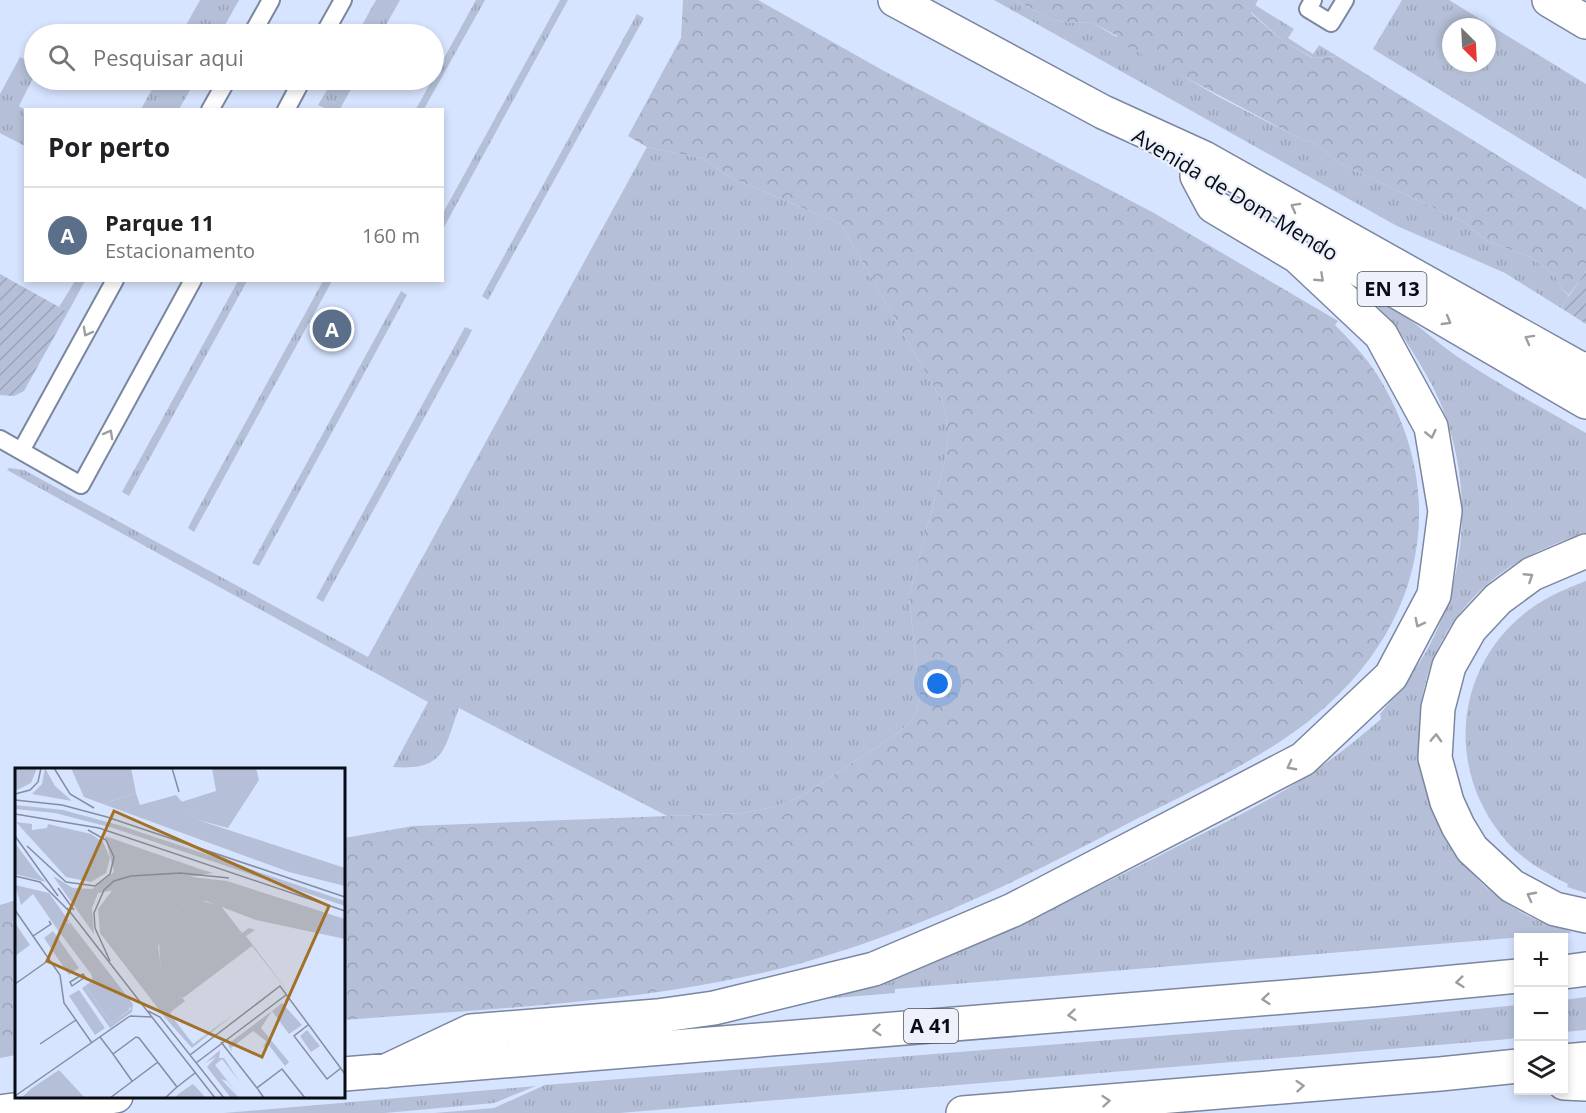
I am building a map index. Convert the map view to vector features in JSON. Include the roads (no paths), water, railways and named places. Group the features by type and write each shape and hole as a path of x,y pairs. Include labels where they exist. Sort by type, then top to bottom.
{"main road":[{"name":"Avenida de Dom Mendo","path":"895,0 939,13 1103,112 1197,176 1586,402"},
{"name":"Avenida de Dom Mendo","path":"1103,112 1204,158 1584,370"},
{"path":"386,1071 471,1031 657,1016 714,1008 874,969 1013,910 1303,759 1391,676 1434,595 1445,511 1431,427 1381,335 1297,256 1213,206 1197,176"},
{"path":"1586,551 1532,574 1498,599 1470,629 1449,666 1438,708 1436,758 1447,802 1472,849 1512,886 1555,909 1586,916"},
{"path":"1568,971 1586,969"},
{"name":"A 41","path":"345,1074 1358,992 1514,976"},
{"path":"1568,1061 1586,1059"},
{"path":"963,1113 1514,1066"},
{"path":"1440,1074 1514,1080"},
{"path":"1568,1083 1586,1084"},
{"path":"0,1112 102,1098"}],"lane":[{"path":"258,24 271,0"},
{"path":"1313,0 1308,9 1331,23 1345,0"},
{"path":"328,24 338,2"},
{"path":"211,108 221,90"},
{"path":"287,108 297,90"},
{"path":"21,451 114,282"},
{"path":"0,439 81,485 192,282"}],"place":[{"name":"Parque 11","path":"332,329"}]}
